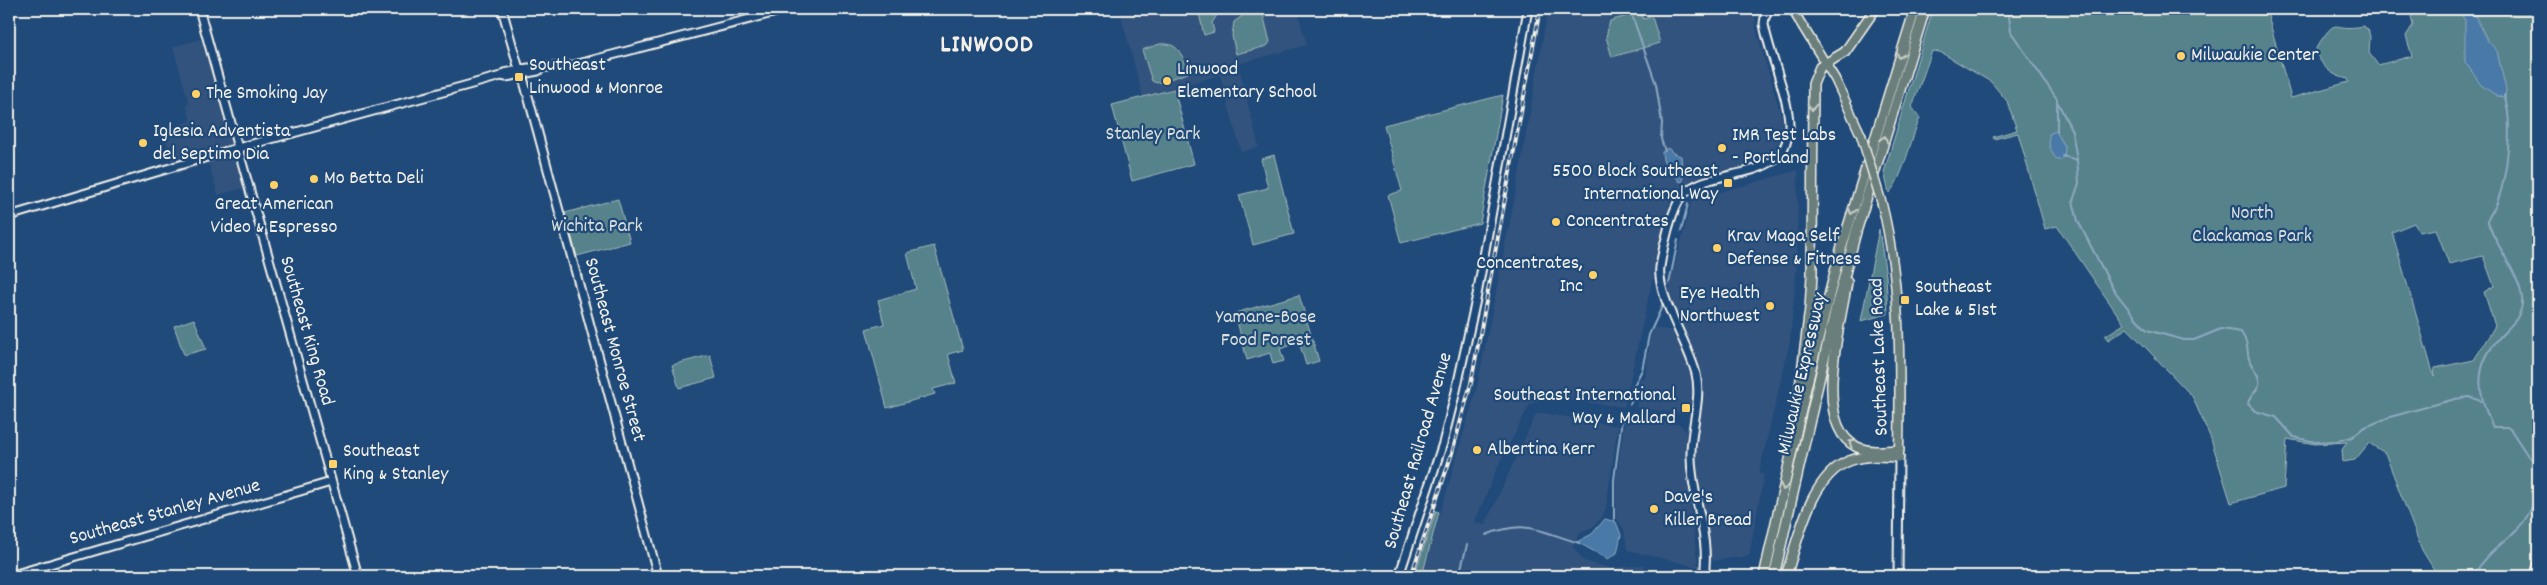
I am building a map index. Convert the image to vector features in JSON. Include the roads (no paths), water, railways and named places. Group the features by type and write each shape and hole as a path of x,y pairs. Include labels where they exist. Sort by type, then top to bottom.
{"highway":[{"path":"1790,458 1810,308 1812,91 1819,69 1845,52 1875,9"},
{"name":"Milwaukie Expressway","path":"1764,576 1790,458 1839,256 1915,9"},
{"name":"Milwaukie Expressway","path":"1774,576 1822,361 1856,232 1925,9"},
{"path":"1856,232 1832,375 1833,411 1843,436 1857,447 1899,454"},
{"path":"1786,576 1814,497 1827,476 1843,464 1857,459 1899,454"}],"main road":[{"name":"Southeast Lake Road","path":"1792,9 1826,63 1861,135 1882,204 1891,254 1897,307 1899,454"}],"street":[{"name":"Southeast King Road","path":"199,9 358,576"},
{"name":"Southeast Monroe Street","path":"502,9 521,72 658,576"},
{"path":"9,216 238,149 501,76 586,62 788,9"},
{"name":"Southeast Railroad Avenue","path":"1399,576 1437,462 1456,391 1477,295 1528,9"},
{"path":"1704,576 1705,556 1691,460 1698,392 1697,376 1663,290 1660,270 1676,208 1683,195 1700,184 1767,164 1778,155 1786,142 1789,120 1764,24 1766,14 1770,9"},
{"name":"Southeast Lake Road","path":"1898,576 1899,454"},
{"name":"Southeast Stanley Avenue","path":"9,576 331,482"},
{"path":"2533,576 2538,563"}],"waterway":[{"path":"2008,9 2011,32 2057,99 2057,132"},
{"path":"1633,18 1656,84 1662,123 1661,139 1665,151"},
{"path":"2504,95 2509,119 2508,149 2501,192 2488,220 2493,235 2518,282 2522,303 2520,313 2491,348 2485,359 2480,380 2481,392 2493,427 2507,427 2511,430 2528,456 2538,463"},
{"path":"2058,103 2072,131 2077,160"},
{"path":"2063,156 2077,160 2079,183 2073,201 2078,221 2113,289 2135,317 2147,330 2184,340 2194,340 2221,329 2241,332 2247,345 2250,362 2258,375 2259,381 2258,387 2248,404 2255,411 2276,417 2294,437 2315,442 2337,441 2352,437 2363,428 2390,417 2455,399 2469,397 2481,401"},
{"path":"1681,231 1688,204"},
{"path":"1669,284 1678,240"},
{"path":"1630,404 1633,397 1631,391 1642,370 1649,335 1664,302"},
{"path":"1614,521 1614,480 1622,419"},
{"path":"2473,576 2491,553 2527,517 2538,487"},
{"path":"1486,535 1500,530 1523,527 1533,528 1579,543"},
{"path":"1459,576 1467,545"}],"railway":[{"path":"1411,576 1452,453 1471,383 1540,9"}],"place":[{"name":"Milwaukie Center","path":"2181,56"},
{"name":"Southeast Linwood & Monroe","path":"519,77"},
{"name":"Linwood Elementary School","path":"1167,81"},
{"name":"The Smoking Jay","path":"196,94"},
{"name":"Iglesia Adventista del Septimo Dia","path":"143,143"},
{"name":"IMR Test Labs - Portland","path":"1722,148"},
{"name":"Mo Betta Deli","path":"314,179"},
{"name":"5500 Block Southeast International Way","path":"1728,183"},
{"name":"Great American Video & Espresso","path":"274,185"},
{"name":"Concentrates","path":"1556,222"},
{"name":"Krav Maga Self Defense & Fitness","path":"1717,248"},
{"name":"Concentrates, Inc","path":"1593,275"},
{"name":"Southeast Lake & 51st","path":"1905,300"},
{"name":"Eye Health Northwest","path":"1770,306"},
{"name":"Southeast International Way & Mallard","path":"1686,408"},
{"name":"Albertina Kerr","path":"1477,450"},
{"name":"Southeast King & Stanley","path":"333,464"},
{"name":"Dave's Killer Bread","path":"1654,509"}],"district":[{"name":"LINWOOD","path":"987,46"}],"park label":[{"name":"Stanley Park","path":"1153,135"},
{"name":"North Clackamas Park","path":"2252,226"},
{"name":"Wichita Park","path":"597,227"},
{"name":"Yamane-Bose Food Forest","path":"1266,330"}]}
